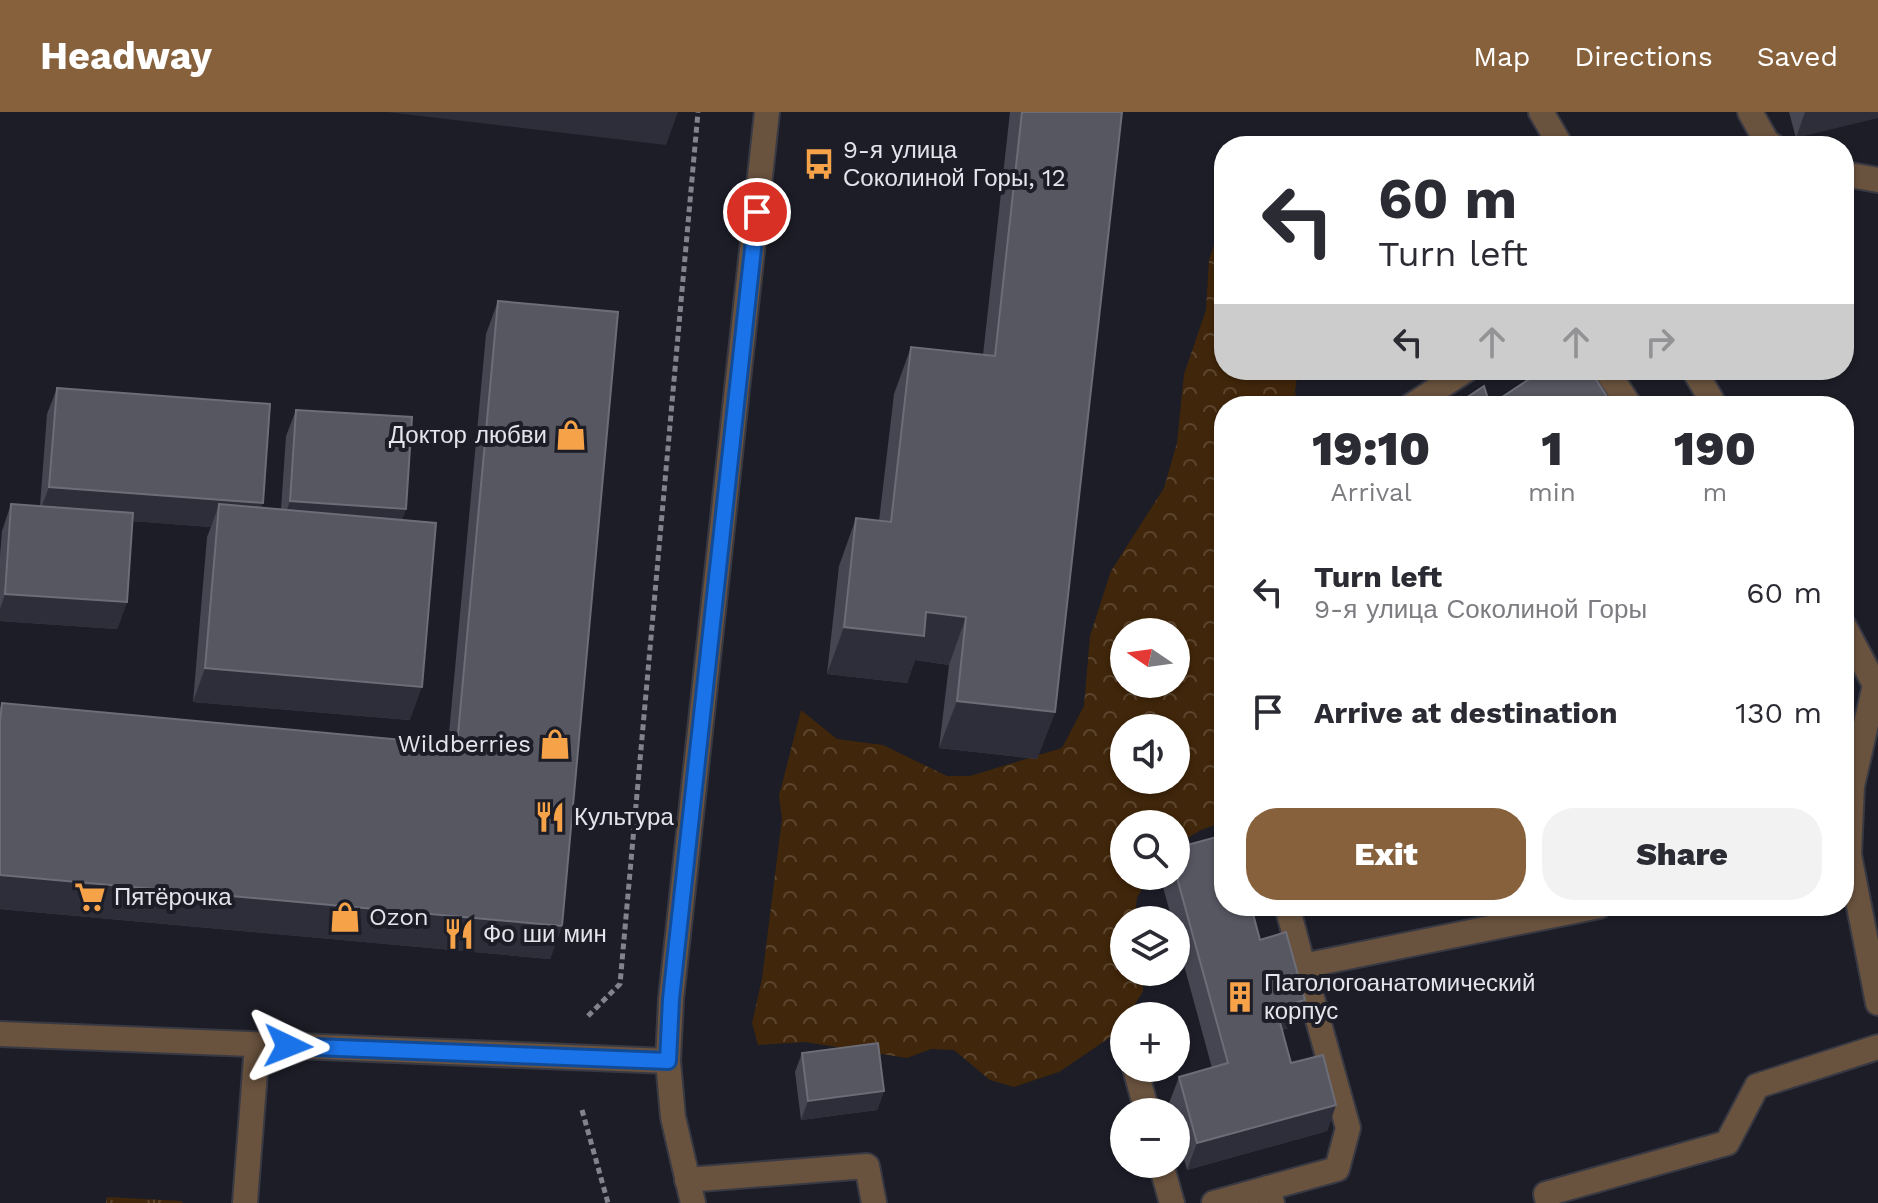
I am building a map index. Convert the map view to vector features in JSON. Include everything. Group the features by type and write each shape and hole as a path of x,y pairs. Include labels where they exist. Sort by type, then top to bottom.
{"street":[{"path":"767,112 671,999 668,1061 673,1117 690,1192 867,1166 874,1203"},
{"path":"1541,112 1555,136"},
{"path":"1750,112 1764,136"},
{"path":"1854,176 1878,180"},
{"path":"1426,396 1451,380"},
{"path":"1854,644 1876,684 1854,765"},
{"path":"1854,893 1878,1003"},
{"path":"1214,1203 1270,1196 1337,1169 1348,1128 1290,916"},
{"path":"1303,966 1550,916"},
{"path":"0,1034 668,1061"},
{"path":"245,1203 257,1045"},
{"path":"1548,1203 1546,1194 1727,1143 1757,1086 1878,1047"},
{"path":"1165,1178 1172,1203"}],"path":[{"path":"588,1016 620,984 698,112"},
{"path":"582,1110 608,1203"}],"green space":[{"path":"1214,245 1214,380 1297,380 1296,396 1214,396 1214,825 1190,837 1190,810 1110,810 1110,890 1141,890 1136,906 1110,906 1110,986 1143,986 1136,1002 1110,1002 1110,1037 1059,1072 1014,1087 990,1080 954,1050 931,1049 907,1058 805,1042 758,1045 752,1023 762,979 782,819 779,796 801,710 837,739 883,745 947,776 970,776 1062,748 1084,706 1090,636 1111,571 1164,488 1177,443 1184,374 1206,310 1209,260"},
{"path":"107,1197 182,1201 182,1203 106,1203"}],"building":[{"path":"1022,112 1122,112 1055,712 957,701 966,617 926,612 924,636 844,627 856,518 891,522 911,347 995,356"},
{"path":"498,301 618,312 562,926 0,875 2,703 457,745"},
{"path":"1528,380 1596,380 1607,396 1504,396"},
{"path":"1484,386 1487,396 1469,396"},
{"path":"57,388 270,404 263,503 49,487"},
{"path":"296,410 412,417 406,509 290,501"},
{"path":"11,504 133,513 127,602 5,594"},
{"path":"219,504 436,523 422,687 205,668"},
{"name":"Патологоанатомический корпус","path":"1214,838 1214,916 1254,916 1260,940 1286,932 1305,1000 1276,1008 1291,1063 1323,1055 1336,1105 1197,1143 1190,1117 1190,1098 1185,1098 1180,1082 1190,1082 1190,1074 1228,1063 1190,925 1190,906 1185,906 1180,890 1190,890 1190,844"},
{"path":"878,1043 884,1091 808,1101 802,1053"}],"place":[{"name":"9-я улица Соколиной Горы, 12","path":"819,164"},
{"name":"Доктор любви","path":"571,435"},
{"name":"Wildberries","path":"555,744"},
{"name":"Культура","path":"550,817"},
{"name":"Пятёрочка","path":"90,897"},
{"name":"Ozon","path":"345,917"},
{"name":"Фо ши мин","path":"459,934"},
{"name":"Патологоанатомический корпус","path":"1240,997"}],"route":[{"path":"288,1046 668,1061 671,999 757,212"}]}
